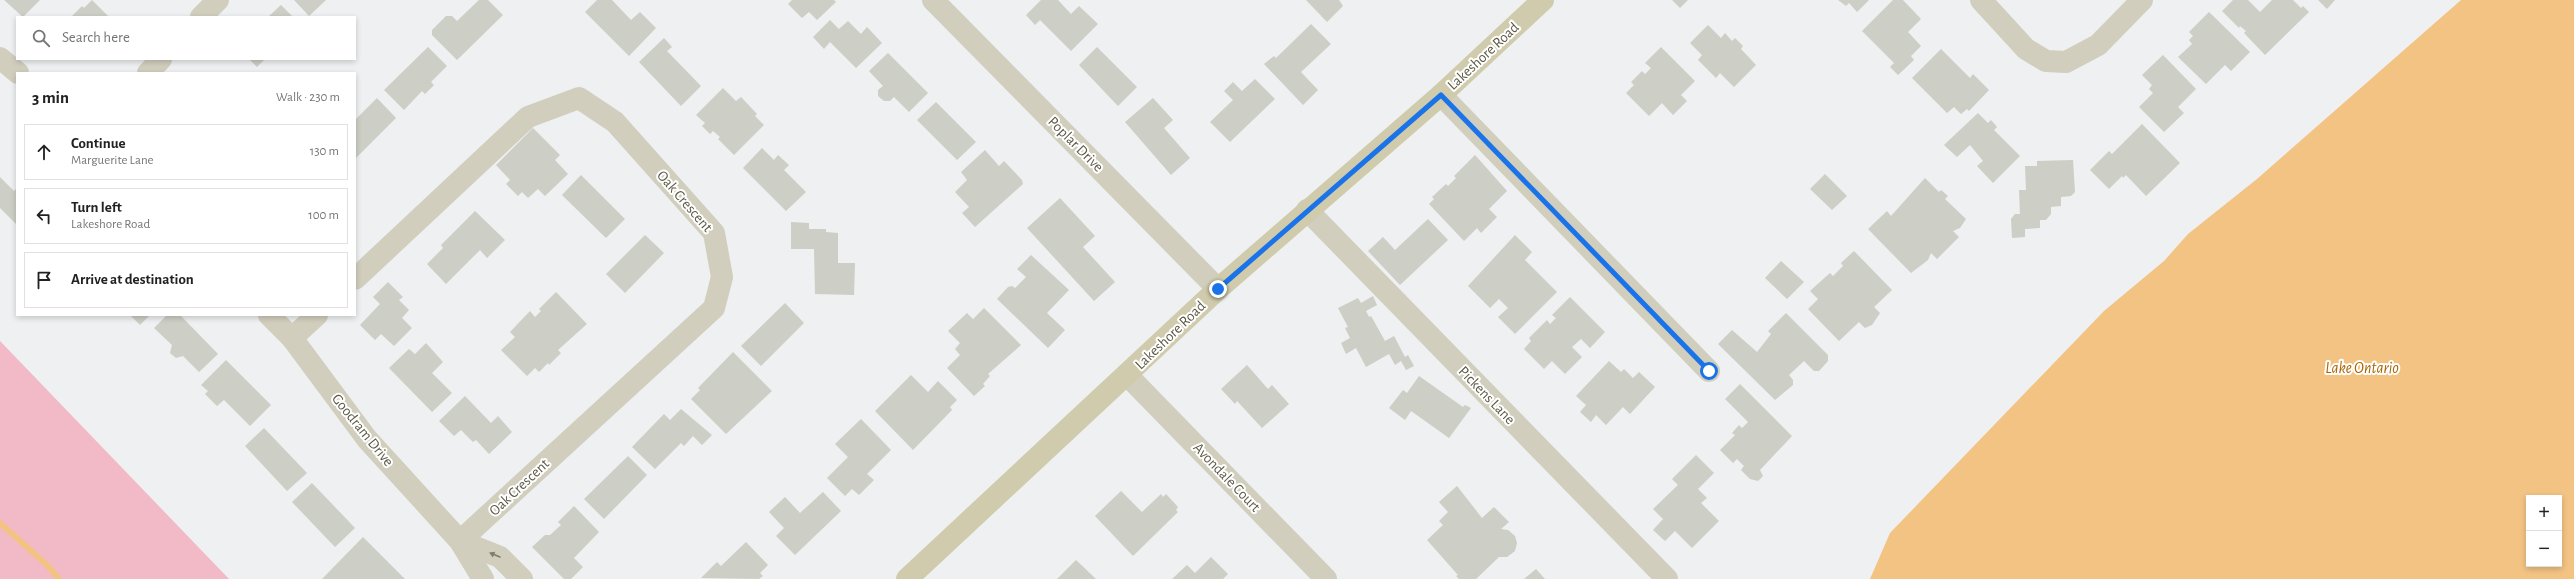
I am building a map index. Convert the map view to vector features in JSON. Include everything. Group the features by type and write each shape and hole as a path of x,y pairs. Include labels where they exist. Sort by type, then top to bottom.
{"main road":[{"name":"Lakeshore Road","path":"907,579 1218,289 1441,95 1543,0"}],"street":[{"path":"202,16 218,0"},
{"name":"Poplar Drive","path":"933,0 1218,289"},
{"path":"1981,0 2026,49 2046,61 2066,62 2098,45 2142,0"},
{"path":"0,58 17,72"},
{"path":"149,72 161,60"},
{"path":"1441,95 1709,371"},
{"name":"Oak Crescent","path":"356,278 528,117 579,98 615,122 714,233 722,277 714,308 460,541"},
{"name":"Pickens Lane","path":"1307,210 1667,579"},
{"name":"Goodram Drive","path":"270,316 292,338 367,439 460,541 483,579"},
{"path":"292,338 316,316"},
{"name":"Avondale Court","path":"1127,375 1326,579"},
{"name":"Goodram Drive","path":"460,541 500,557 522,579"}],"shaded area":[{"path":"0,341 229,579 0,579"}],"water":[{"name":"Lake Ontario","path":"2461,0 2574,0 2574,579 1870,579 1890,533 2104,311 2164,261 2188,234 2257,179"}],"building":[{"path":"4,0 40,0 24,16 22,16"},
{"path":"92,0 108,16 72,16 82,6 84,8"},
{"path":"294,0 326,0 309,16"},
{"path":"479,0 488,0 503,15 457,60 432,35 432,30 446,16 452,16 457,21"},
{"path":"597,0 612,0 631,20 640,12 656,28 629,56 585,12"},
{"path":"792,0 834,0 836,2 817,20 809,12 802,18 788,4"},
{"path":"1041,0 1058,0 1071,14 1079,6 1098,24 1071,51 1040,20 1035,25 1026,15"},
{"path":"1306,0 1339,0 1343,6 1327,22"},
{"path":"1672,0 1688,0 1680,8"},
{"path":"1838,0 1869,0 1857,12 1849,3 1846,6"},
{"path":"1893,0 1903,0 1921,19 1908,32 1921,46 1911,56 1914,60 1898,75 1890,67 1894,63 1862,31"},
{"path":"2233,0 2248,0 2260,12 2272,0 2293,0 2301,8 2303,6 2309,12 2265,55 2244,33 2246,31 2240,26 2239,28 2222,11"},
{"path":"2318,0 2335,0 2327,9"},
{"path":"281,5 292,16 269,16"},
{"path":"2209,12 2250,52 2231,71 2225,65 2206,84 2178,57 2192,44 2189,40 2193,36 2189,32"},
{"path":"830,20 839,29 848,21 861,34 867,27 882,43 856,68 830,42 824,49 813,37"},
{"path":"1311,24 1331,44 1301,72 1318,90 1303,105 1264,64 1274,56 1276,58"},
{"path":"1708,25 1721,38 1725,33 1732,41 1735,38 1743,46 1741,49 1756,65 1734,87 1720,73 1716,78 1698,60 1702,55 1690,43"},
{"path":"664,38 672,47 667,51 701,86 681,106 639,62"},
{"path":"428,47 447,66 431,82 434,85 425,94 422,91 404,110 384,90"},
{"path":"1097,47 1137,87 1118,106 1079,65"},
{"path":"1661,47 1695,81 1681,95 1687,101 1673,115 1662,103 1649,116 1626,93 1634,85 1631,82 1642,71 1645,74 1651,68 1645,63"},
{"path":"1941,49 1970,78 1973,74 1989,90 1969,111 1967,109 1961,114 1954,107 1947,113 1912,78"},
{"path":"888,53 928,93 909,112 894,97 890,101 884,101 878,96 878,90 883,86 869,71"},
{"path":"2163,55 2196,89 2178,107 2184,113 2164,132 2139,107 2153,93 2149,89 2152,85 2142,75"},
{"path":"250,60 264,60 257,67"},
{"path":"1255,79 1275,99 1230,142 1210,122 1233,100 1224,91 1233,82 1242,91"},
{"path":"723,88 736,101 741,97 757,114 755,116 764,125 734,155 718,139 720,137 713,131 710,134 702,126 705,123 696,115"},
{"path":"377,98 396,118 356,158 356,119"},
{"path":"1153,98 1173,120 1164,128 1190,158 1171,175 1125,122"},
{"path":"936,102 976,142 957,160 917,120"},
{"path":"1978,113 1988,123 1991,120 1997,127 1994,130 2020,156 1993,183 1977,166 1983,161 1970,145 1957,157 1944,145"},
{"path":"2142,124 2180,163 2146,196 2126,175 2123,178 2122,176 2109,189 2090,170 2109,151 2112,154"},
{"path":"533,128 560,155 555,160 568,174 545,196 538,189 528,198 522,192 518,196 506,184 510,180 496,165"},
{"path":"762,148 774,160 778,155 789,165 784,170 806,192 786,211 743,168"},
{"path":"985,150 999,166 1004,161 1022,180 1023,184 975,227 962,213 969,207 955,192 967,180 961,172"},
{"path":"1475,155 1507,191 1489,209 1497,217 1481,233 1477,228 1464,241 1429,204 1434,199 1432,197 1446,184 1448,186 1456,178 1454,176"},
{"path":"2073,160 2075,192 2071,196 2061,197 2061,206 2051,207 2051,214 2046,220 2040,220 2040,228 2025,229 2025,237 2012,238 2011,219 2015,214 2020,214 2019,190 2026,190 2025,166 2037,166 2037,161"},
{"path":"1825,174 1847,196 1832,210 1810,189"},
{"path":"581,175 625,219 606,238 562,195"},
{"path":"0,177 14,191 16,189 16,224 0,208"},
{"path":"1925,178 1939,192 1941,190 1948,196 1945,199 1966,219 1960,228 1953,231 1959,237 1937,259 1931,253 1928,260 1911,273 1868,229 1887,211 1891,216"},
{"path":"1060,198 1095,236 1083,247 1115,282 1094,301 1027,228"},
{"path":"475,211 505,240 487,258 480,250 446,284 427,264 443,248 441,245"},
{"path":"1428,219 1448,240 1400,285 1368,251 1383,237 1395,250"},
{"path":"791,222 809,223 809,229 826,229 826,232 838,233 838,263 855,263 854,295 815,294 814,249 791,249"},
{"path":"645,235 664,253 625,293 606,274"},
{"path":"1515,235 1532,252 1525,260 1557,292 1515,334 1498,317 1508,308 1499,299 1490,308 1468,286"},
{"path":"1854,251 1892,290 1874,307 1880,313 1872,325 1865,328 1859,322 1839,341 1808,309 1818,299 1810,291 1830,273 1833,276 1843,266 1841,263"},
{"path":"1031,255 1069,290 1047,313 1065,330 1048,348 997,299 1008,287 1012,286 1015,288 1026,277 1017,269"},
{"path":"1781,261 1804,282 1787,299 1765,278"},
{"path":"388,282 403,297 399,300 409,310 402,318 412,328 394,346 381,334 375,340 360,325 380,304 373,297"},
{"path":"556,292 587,324 558,350 561,353 549,365 548,363 539,372 535,368 527,376 501,350 515,337 510,332 530,311 535,317 541,311 539,309"},
{"path":"1373,296 1377,305 1366,311 1369,317 1371,316 1385,341 1394,336 1405,357 1408,355 1414,366 1406,370 1401,361 1395,365 1389,354 1366,367 1356,348 1346,354 1341,343 1350,338 1345,328 1348,327 1338,308 1358,298 1361,303"},
{"path":"1570,297 1605,332 1590,348 1581,339 1572,347 1582,357 1565,374 1552,361 1544,369 1524,349 1531,341 1529,338 1547,320 1550,324 1556,318 1552,315"},
{"path":"785,303 804,323 761,366 741,346"},
{"path":"984,308 1021,345 988,374 990,376 983,384 985,386 974,396 947,368 960,355 955,349 960,343 948,331 967,313 973,319"},
{"path":"1786,313 1828,355 1828,361 1819,371 1814,371 1804,361 1789,375 1793,380 1793,385 1775,400 1718,344 1732,330 1757,352 1771,334 1768,331"},
{"path":"131,316 149,316 140,325"},
{"path":"166,316 181,316 218,354 199,372 183,356 176,358 170,353 172,345 154,328"},
{"path":"426,343 443,362 432,373 452,393 432,412 389,368 409,349 415,354"},
{"path":"733,352 772,391 726,434 691,399 700,390 698,388"},
{"path":"226,360 271,405 250,426 224,400 217,406 205,394 208,391 201,385"},
{"path":"1609,361 1621,372 1624,369 1633,378 1639,372 1655,387 1630,414 1623,407 1606,425 1596,415 1591,422 1580,412 1586,405 1576,396"},
{"path":"1247,365 1268,389 1272,385 1289,404 1262,428 1237,401 1235,404 1221,389"},
{"path":"911,375 928,392 938,381 957,400 950,407 952,410 913,450 875,411"},
{"path":"1419,376 1463,407 1465,405 1471,408 1449,438 1411,411 1405,420 1389,408 1403,390 1407,393"},
{"path":"1740,384 1792,436 1760,470 1763,476 1758,481 1750,479 1741,470 1744,466 1737,459 1733,463 1720,450 1735,435 1732,433 1739,425 1742,428 1748,422 1725,399"},
{"path":"465,396 491,423 498,416 512,432 489,454 476,440 473,442 461,430 454,436 439,421"},
{"path":"681,409 712,435 702,445 693,436 684,446 681,443 655,469 632,447 664,414 670,420"},
{"path":"861,419 891,450 867,474 874,480 859,495 852,489 845,496 827,478 848,457 835,444"},
{"path":"264,428 307,473 287,491 245,446"},
{"path":"1696,455 1714,473 1698,489 1707,498 1701,503 1719,521 1692,548 1675,531 1665,541 1653,530 1663,519 1653,509 1678,485 1672,479"},
{"path":"628,456 647,475 604,519 584,499"},
{"path":"312,483 355,528 335,547 292,502"},
{"path":"1457,486 1482,518 1494,507 1509,522 1501,529 1508,530 1515,536 1517,543 1515,551 1507,557 1499,557 1476,579 1459,579 1456,576 1458,575 1427,540 1443,525 1439,521 1448,512 1439,502"},
{"path":"1121,491 1142,512 1161,494 1163,497 1166,494 1178,507 1176,510 1178,512 1133,556 1095,516"},
{"path":"823,492 841,511 795,555 776,536 784,528 769,512 785,497 800,513"},
{"path":"574,506 599,532 574,558 583,567 571,579 564,579 532,547 545,535 550,535 561,525 558,522"},
{"path":"363,537 405,579 322,579"},
{"path":"746,542 768,565 760,573 763,576 759,579 701,578 717,562 721,566"},
{"path":"1211,557 1228,574 1223,579 1172,579 1187,565 1195,573"},
{"path":"1076,560 1096,579 1057,579"},
{"path":"1536,569 1545,579 1524,579"}],"waterway":[{"path":"0,523 47,565 59,579"}],"route":[{"path":"1218,289 1441,95 1709,371"}]}
